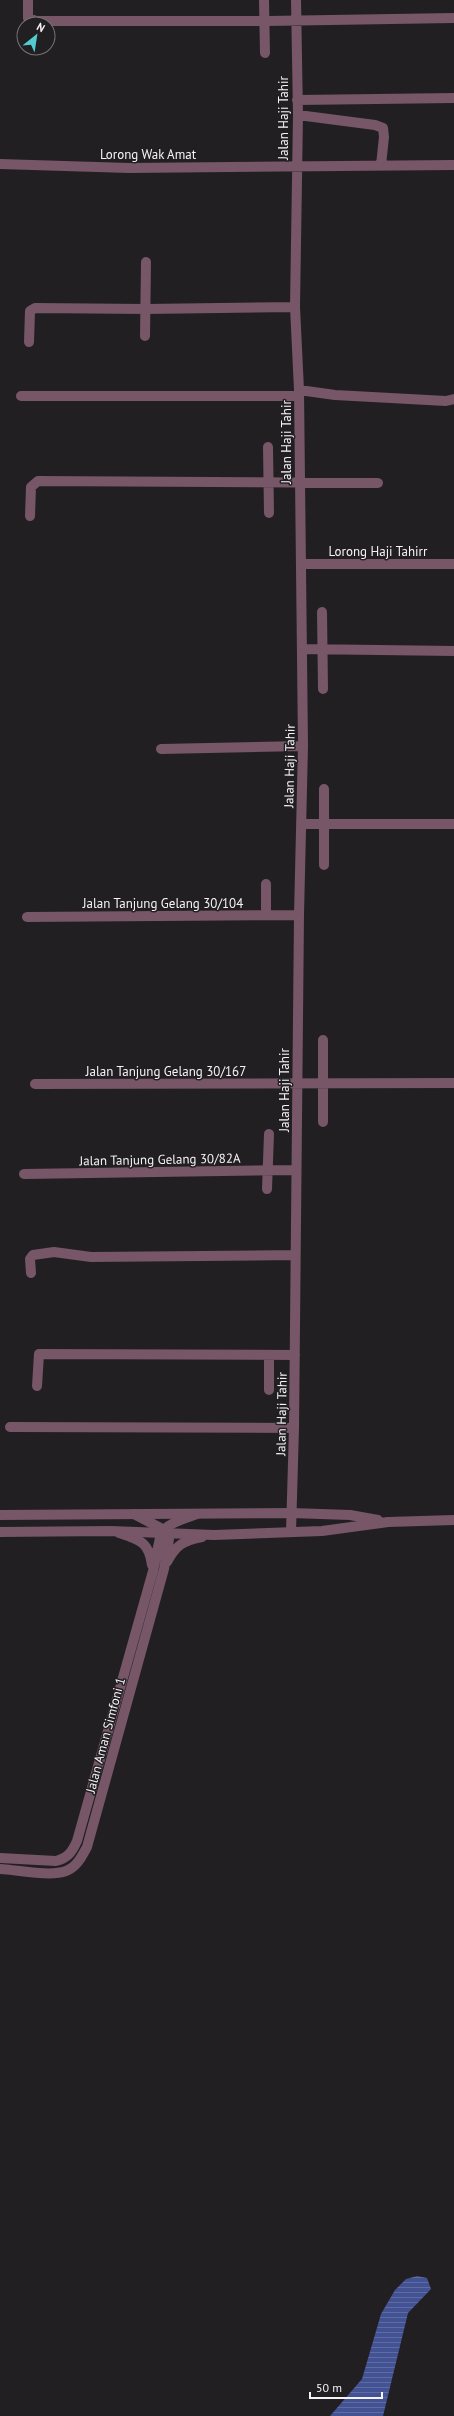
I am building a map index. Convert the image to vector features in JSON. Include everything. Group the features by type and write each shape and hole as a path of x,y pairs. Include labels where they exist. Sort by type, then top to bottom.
{"street":[{"path":"28,0 28,18 36,21 296,21 454,18"},
{"path":"264,0 265,53"},
{"name":"Jalan Haji Tahir","path":"291,1532 295,1355 298,916 303,746 302,564 296,307 296,165 298,115 296,0"},
{"path":"297,100 454,98"},
{"path":"298,115 376,125 383,128 384,138 381,165"},
{"name":"Lorong Wak Amat","path":"0,164 129,168 296,165 454,165"},
{"path":"145,336 146,262"},
{"path":"30,342 30,311 35,308 146,309 296,307"},
{"path":"21,396 299,393 438,401 451,401 454,399"},
{"path":"268,447 269,513"},
{"path":"30,516 31,487 38,481 378,483"},
{"name":"Lorong Haji Tahirr","path":"302,564 454,564"},
{"path":"322,612 323,689"},
{"path":"303,649 454,651"},
{"path":"161,749 303,746"},
{"path":"324,789 324,865"},
{"path":"301,824 454,824"},
{"path":"266,884 266,915"},
{"name":"Jalan Tanjung Gelang 30/104","path":"27,917 298,916"},
{"path":"323,1040 323,1122"},
{"name":"Jalan Tanjung Gelang 30/167","path":"35,1084 454,1083"},
{"path":"267,1189 269,1134"},
{"name":"Jalan Tanjung Gelang 30/82A","path":"24,1174 296,1170"},
{"path":"31,1273 30,1259 33,1255 54,1252 91,1257 295,1255"},
{"path":"37,1386 39,1354 295,1355"},
{"path":"269,1355 269,1390"},
{"path":"10,1427 294,1428"},
{"path":"134,1514 165,1531"},
{"path":"165,1531 198,1514"},
{"path":"0,1515 350,1515 388,1522"},
{"path":"0,1532 165,1531 214,1535 291,1532 388,1522 454,1520"},
{"path":"111,1531 139,1539 150,1551 153,1571"},
{"name":"Jalan Aman Simfoni 1","path":"0,1869 52,1873 66,1871 80,1860 87,1847 164,1569 165,1531"},
{"name":"Jalan Aman Simfoni 1","path":"0,1858 56,1861 65,1858 78,1841 165,1531"},
{"path":"164,1569 178,1545 187,1540 214,1535"}],"water":[{"path":"417,2276 427,2278 431,2289 408,2313 383,2416 330,2416 362,2379 381,2314 395,2290 406,2279"}]}
